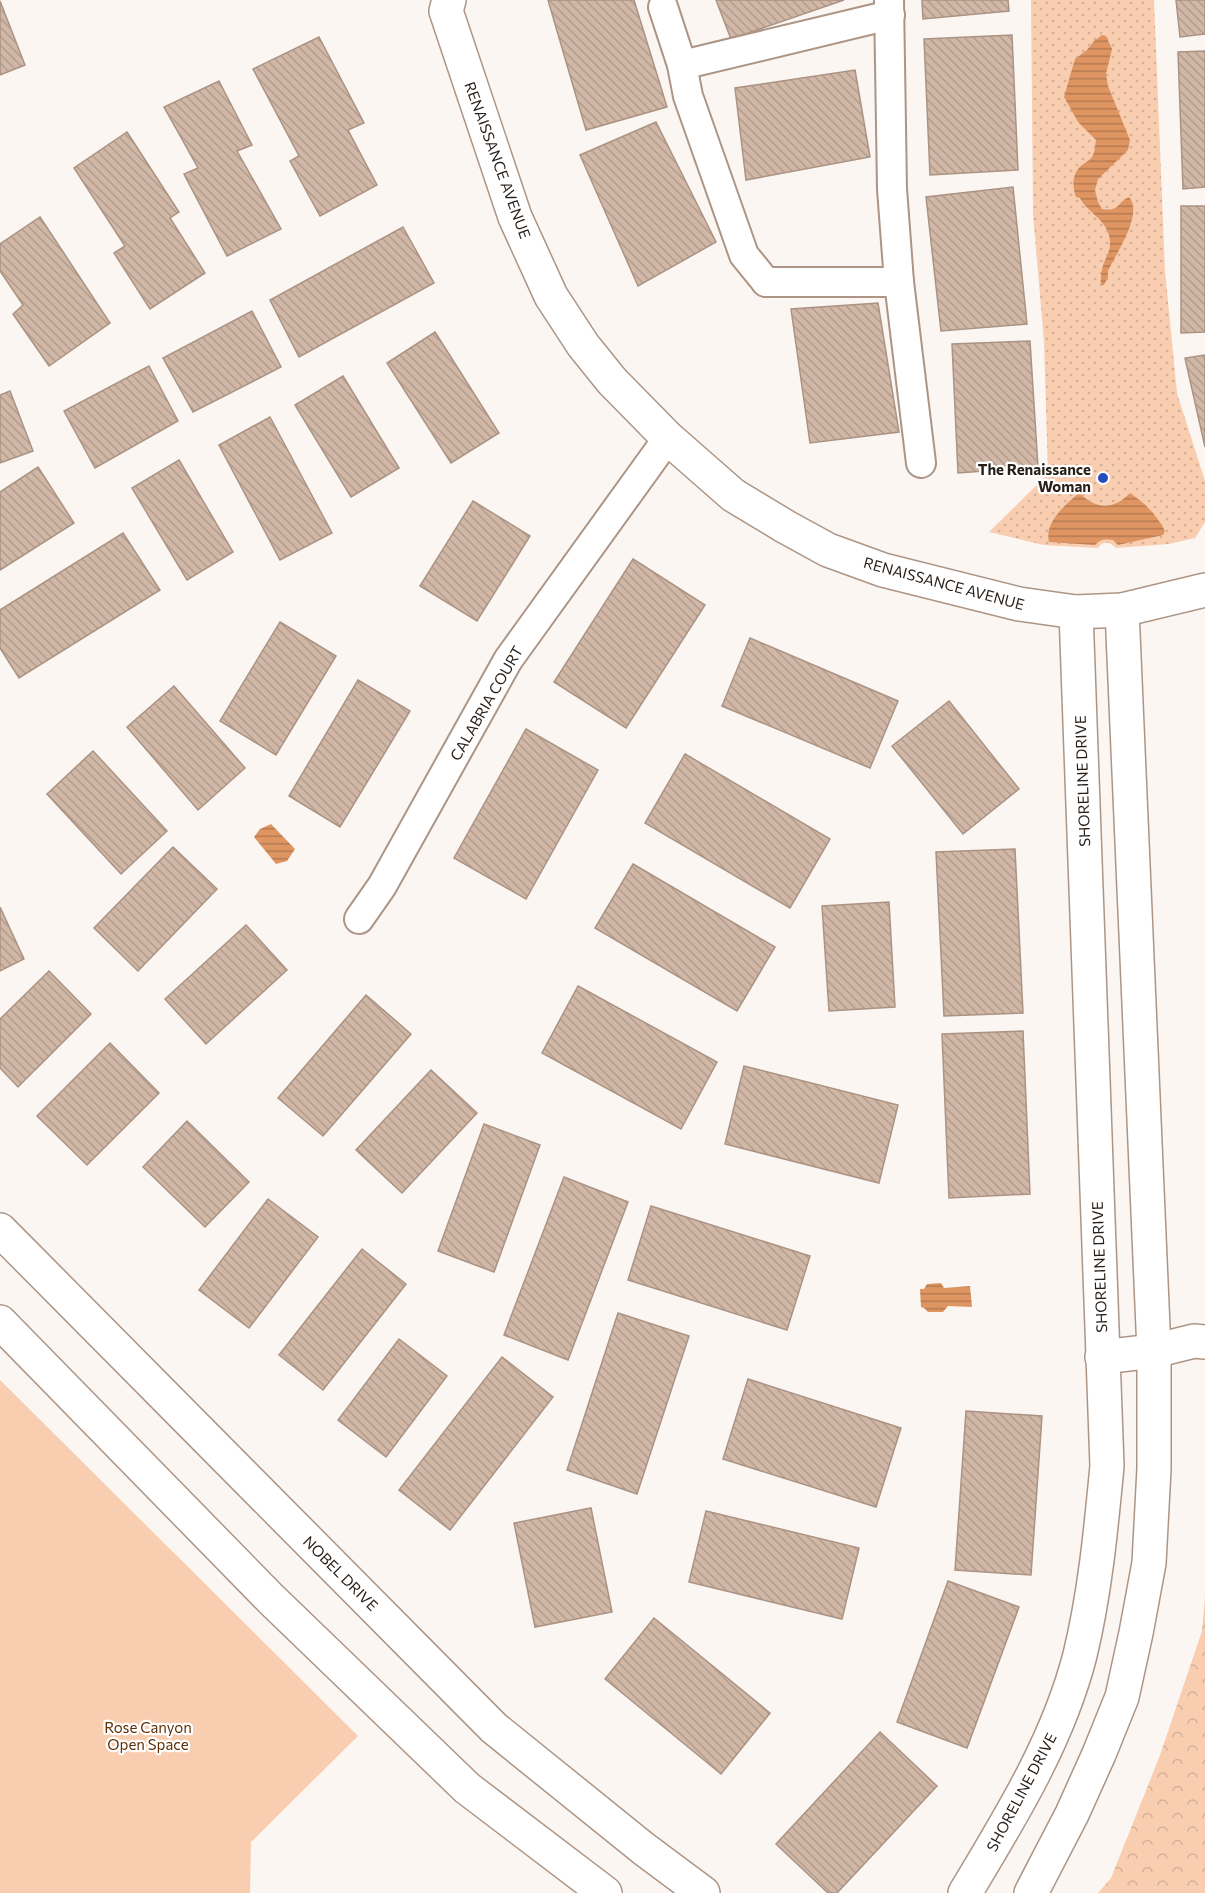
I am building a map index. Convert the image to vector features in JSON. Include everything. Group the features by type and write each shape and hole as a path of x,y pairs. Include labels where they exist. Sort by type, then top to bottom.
{"street":[{"name":"RENAISSANCE AVENUE","path":"441,4 515,217 551,296 583,345 612,381 668,438 733,495 828,550 883,570 979,596 1076,612 1122,610 1205,590"},
{"path":"663,6 682,65 688,96 744,255 762,290 899,282"},
{"path":"682,65 890,8 892,189 899,282 921,463"},
{"name":"CALABRIA COURT","path":"359,919 382,886 508,660 668,438"},
{"path":"1031,1893 1072,1814 1122,1697 1149,1563 1154,1469 1154,1351 1122,610"},
{"name":"SHORELINE DRIVE","path":"965,1893 1020,1800 1053,1731 1079,1658 1098,1556 1107,1466 1076,612"},
{"name":"NOBEL DRIVE","path":"0,1230 494,1728 644,1850 703,1893"},
{"path":"0,1322 271,1599 468,1788 605,1893"},
{"path":"1102,1357 1154,1351 1194,1341 1205,1341"}],"green space":[{"path":"1031,0 1154,0 1165,271 1177,393 1205,481 1205,522 1195,538 1169,544 1116,548 1109,543 1104,543 1098,548 1044,545 989,532 1048,474 1044,342 1033,214"},
{"name":"Rose Canyon Open Space","path":"0,1380 358,1736 251,1842 250,1893 0,1893"},
{"path":"1205,1597 1205,1893 1098,1893 1111,1878 1159,1758 1202,1631"}],"shaded area":[{"path":"1102,35 1106,36 1112,49 1106,74 1108,86 1130,140 1128,150 1098,179 1095,190 1102,209 1115,208 1129,197 1133,204 1131,223 1108,271 1104,285 1101,285 1101,275 1110,248 1107,229 1080,198 1076,197 1074,188 1075,176 1079,168 1092,157 1096,140 1078,122 1064,97 1075,59"},
{"path":"1079,493 1092,502 1104,506 1117,503 1130,493 1150,510 1165,531 1163,535 1118,545 1113,540 1101,541 1095,545 1049,542 1050,527 1057,514"},
{"path":"271,824 295,849 287,861 276,864 254,837 260,829"},
{"path":"941,1283 944,1288 970,1286 972,1307 948,1306 943,1312 928,1312 921,1307 920,1289 924,1289 927,1284"}],"building":[{"path":"548,0 634,0 667,107 586,130"},
{"path":"716,0 844,0 731,39"},
{"path":"922,0 1008,0 1009,11 923,19"},
{"path":"1176,0 1205,0 1205,34 1180,37"},
{"path":"0,1 25,65 0,75"},
{"path":"1012,35 1018,170 930,175 924,39"},
{"path":"319,37 364,123 348,130 377,185 320,216 290,161 299,156 253,69"},
{"path":"1205,51 1205,187 1183,189 1178,52"},
{"path":"855,70 870,157 746,180 735,88"},
{"path":"219,81 252,145 237,151 281,229 227,256 184,174 198,168 164,107"},
{"path":"656,122 716,242 638,286 580,155"},
{"path":"127,132 179,212 170,218 205,273 150,309 114,253 125,246 74,168"},
{"path":"1013,187 1027,324 941,331 926,197"},
{"path":"1181,206 1205,206 1205,332 1181,333"},
{"path":"40,217 110,323 49,366 13,314 23,305 0,271 0,244"},
{"path":"403,227 434,283 299,357 270,300"},
{"path":"878,303 899,432 810,443 791,309"},
{"path":"252,311 281,367 193,412 163,358"},
{"path":"435,332 499,433 451,463 387,363"},
{"path":"1030,341 1038,467 958,473 952,344"},
{"path":"1205,355 1205,447 1185,358"},
{"path":"149,366 178,421 95,468 64,411"},
{"path":"343,376 399,468 351,497 295,405"},
{"path":"10,391 33,451 0,463 0,395"},
{"path":"270,417 332,533 280,560 219,445"},
{"path":"179,460 233,552 187,580 132,488"},
{"path":"38,467 74,523 0,570 0,492"},
{"path":"473,501 530,536 477,621 420,586"},
{"path":"123,533 160,590 19,678 0,648 0,610"},
{"path":"633,559 705,605 626,728 554,682"},
{"path":"280,622 336,656 276,755 220,721"},
{"path":"750,638 898,701 870,768 722,706"},
{"path":"358,680 410,711 340,827 289,796"},
{"path":"174,686 245,768 198,810 127,727"},
{"path":"949,701 1019,789 963,834 892,746"},
{"path":"526,729 598,770 526,899 454,858"},
{"path":"93,751 167,831 121,874 47,794"},
{"path":"685,754 830,839 790,908 645,823"},
{"path":"173,847 217,889 138,971 94,928"},
{"path":"1015,849 1023,1013 944,1016 936,852"},
{"path":"633,864 775,947 737,1011 595,928"},
{"path":"889,902 895,1007 829,1011 822,906"},
{"path":"0,907 24,959 0,971"},
{"path":"246,925 287,970 206,1044 165,999"},
{"path":"49,971 91,1014 18,1087 0,1068 0,1019"},
{"path":"578,986 717,1062 681,1129 542,1053"},
{"path":"366,995 411,1034 323,1136 278,1098"},
{"path":"1023,1031 1030,1194 949,1198 942,1034"},
{"path":"110,1043 159,1093 87,1165 37,1116"},
{"path":"744,1066 898,1105 879,1183 725,1144"},
{"path":"431,1070 477,1113 402,1193 356,1150"},
{"path":"187,1121 249,1182 205,1227 143,1167"},
{"path":"484,1124 540,1145 494,1272 438,1251"},
{"path":"564,1177 628,1202 568,1360 504,1335"},
{"path":"268,1199 318,1237 249,1328 199,1290"},
{"path":"651,1206 810,1256 787,1330 628,1280"},
{"path":"362,1249 406,1284 323,1390 279,1355"},
{"path":"618,1313 689,1336 637,1494 567,1470"},
{"path":"399,1339 447,1376 386,1457 338,1420"},
{"path":"502,1357 553,1397 450,1530 399,1490"},
{"path":"748,1379 901,1428 876,1507 723,1459"},
{"path":"966,1411 1042,1416 1031,1575 955,1570"},
{"path":"591,1508 612,1612 535,1627 514,1523"},
{"path":"706,1511 859,1548 842,1619 689,1582"},
{"path":"948,1581 1019,1607 967,1748 897,1722"},
{"path":"654,1618 770,1713 721,1774 605,1679"},
{"path":"880,1732 937,1786 837,1893 828,1893 776,1844"}],"place":[{"name":"The Renaissance Woman","path":"1103,478"}]}
